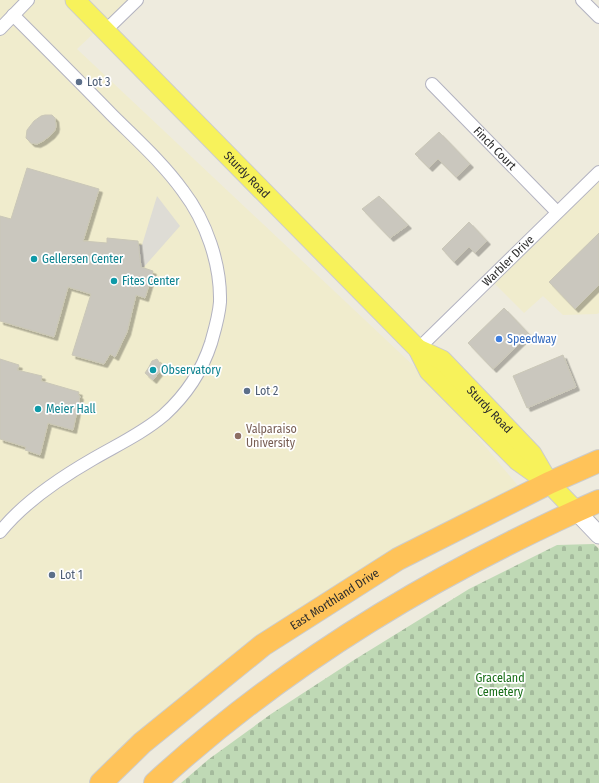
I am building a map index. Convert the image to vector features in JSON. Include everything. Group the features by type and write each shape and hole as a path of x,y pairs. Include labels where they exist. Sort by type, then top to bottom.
{"highway":[{"name":"East Morthland Drive","path":"101,783 142,743 263,645 398,559 549,483 599,461"},
{"path":"155,783 183,757 273,686 375,617 470,563 599,501"}],"main road":[{"name":"Sturdy Road","path":"75,0 418,349 429,370 516,459 549,483 576,511"}],"street":[{"path":"0,29 28,0"},
{"path":"105,31 136,0"},
{"path":"582,0 599,17"},
{"path":"0,532 24,507 45,489 91,460 147,428 165,414 182,397 196,377 207,354 216,327 220,302 218,271 210,244 198,214 183,191 157,161 13,15"},
{"name":"Finch Court","path":"432,84 557,212"},
{"name":"Warbler Drive","path":"418,349 599,172"},
{"name":"Sturdy Road","path":"576,511 599,534"}],"shaded area":[{"name":"Valparaiso University","path":"0,0 129,0 77,49 434,385 519,487 263,645 101,783 0,783"},
{"path":"599,173 599,313 563,315 543,296 524,313 489,278"},
{"path":"157,196 180,226 142,271 137,271 138,245 142,245"}],"green space":[{"name":"Graceland Cemetery","path":"594,544 599,549 599,783 181,783 209,759 271,714 354,660 469,589 557,545"}],"building":[{"path":"45,115 52,115 55,118 55,130 43,141 37,144 31,143 26,138 27,130 34,121"},
{"path":"439,132 470,164 456,177 438,159 429,168 415,154"},
{"path":"27,168 99,189 83,241 107,243 107,238 138,241 141,267 153,271 145,298 136,295 127,332 115,357 110,354 104,364 72,355 91,294 68,287 54,337 0,321 0,216 11,219"},
{"path":"379,196 408,225 390,238 362,209"},
{"path":"469,222 487,241 475,253 469,247 454,262 442,249"},
{"path":"599,233 599,285 575,309 549,282"},
{"name":"Speedway","path":"504,308 529,334 493,369 468,343"},
{"name":"Speedway","path":"563,355 576,387 527,408 513,376"},
{"name":"Meier Hall","path":"0,359 19,365 17,370 42,376 41,381 79,392 78,395 80,396 73,430 48,423 40,455 25,450 26,447 0,439"},
{"name":"Observatory","path":"157,359 161,365 160,371 153,380 145,373 152,361"}],"place":[{"name":"Lot 3","path":"79,82"},
{"name":"Gellersen Center","path":"34,259"},
{"name":"Fites Center","path":"114,281"},
{"name":"Speedway","path":"499,339"},
{"name":"Observatory","path":"153,370"},
{"name":"Lot 2","path":"247,391"},
{"name":"Meier Hall","path":"38,409"},
{"name":"Valparaiso University","path":"238,436"},
{"name":"Lot 1","path":"52,575"}]}
